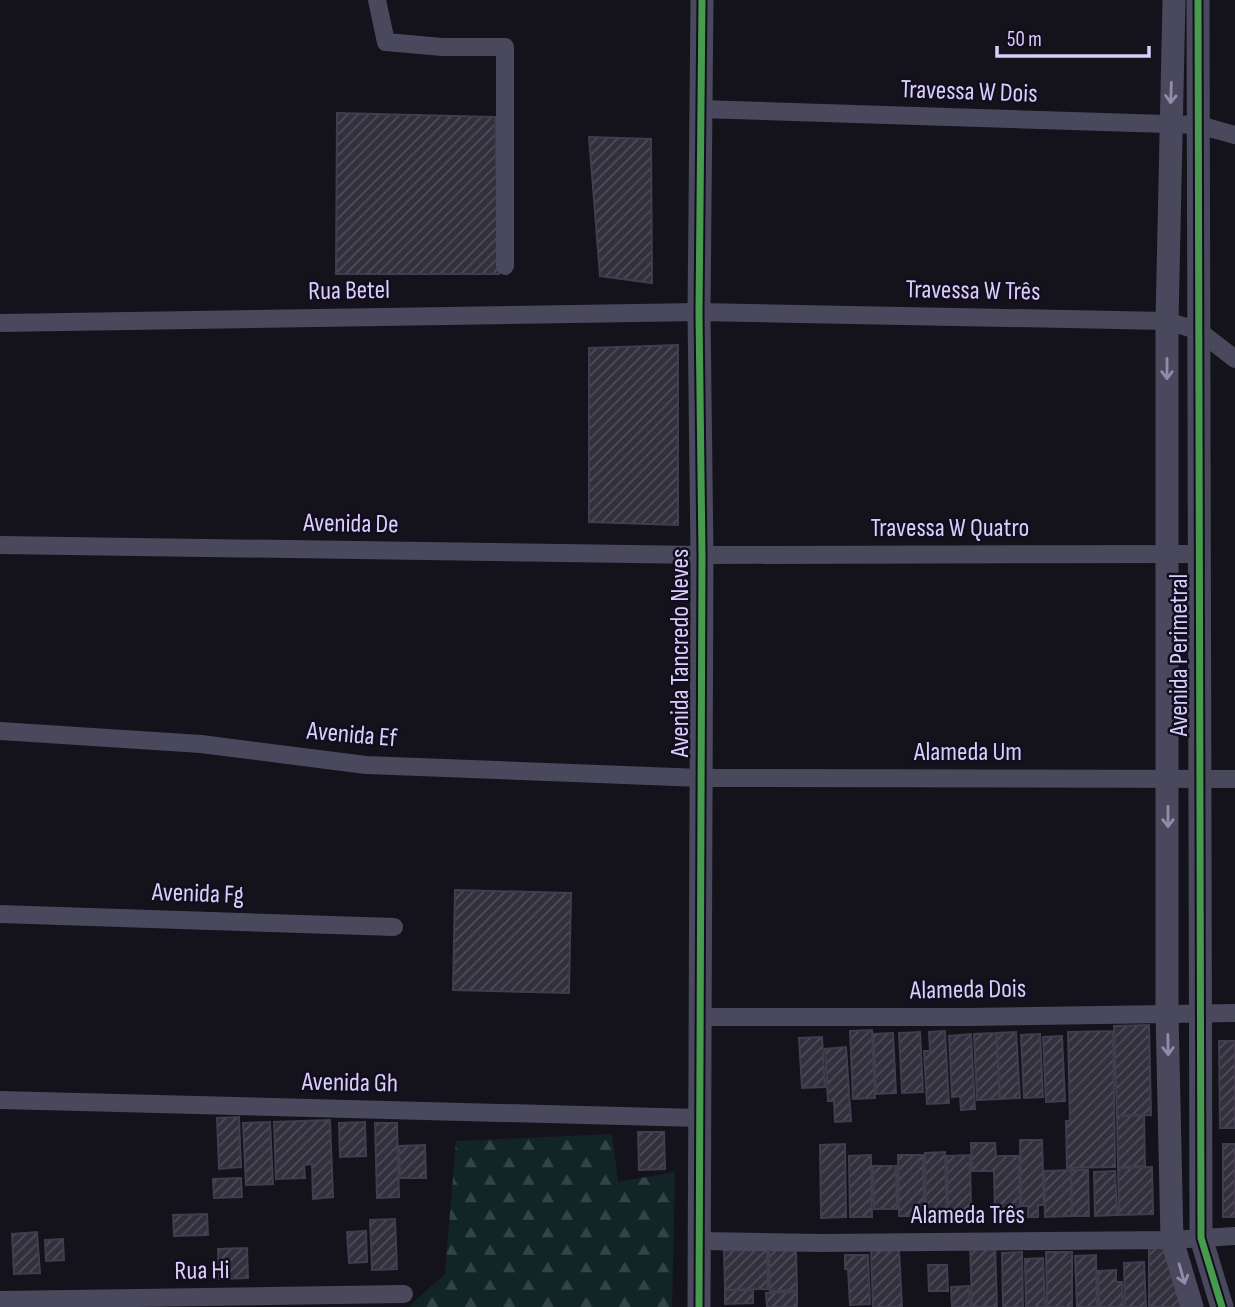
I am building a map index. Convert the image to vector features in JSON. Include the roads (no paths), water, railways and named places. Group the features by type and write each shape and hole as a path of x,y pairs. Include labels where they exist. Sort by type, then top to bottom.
{"street":[{"path":"377,0 386,42 442,47 505,47 505,267"},
{"name":"Avenida Tancredo Neves","path":"699,1307 702,555 699,312 702,0"},
{"name":"Avenida Perimetral","path":"1174,0 1167,321 1167,1013 1172,1240 1192,1307"},
{"name":"Avenida Perimetral","path":"1198,0 1201,1238 1222,1307"},
{"name":"Travessa W Dois","path":"700,109 1199,125 1235,135"},
{"name":"Travessa W Três","path":"699,312 1167,321 1199,331 1235,359"},
{"name":"Rua Betel","path":"0,323 699,312"},
{"name":"Avenida De","path":"0,545 702,555"},
{"name":"Travessa W Quatro","path":"702,555 1199,554"},
{"name":"Avenida Ef","path":"0,732 201,744 366,765 701,778"},
{"name":"Alameda Um","path":"701,778 1235,779"},
{"name":"Avenida Fg","path":"0,914 394,927"},
{"name":"Alameda Dois","path":"701,1017 1235,1013"},
{"name":"Avenida Gh","path":"0,1100 699,1118"},
{"name":"Alameda Três","path":"700,1241 821,1243 1172,1240 1235,1236"},
{"name":"Rua Hi","path":"0,1300 404,1294"}]}
